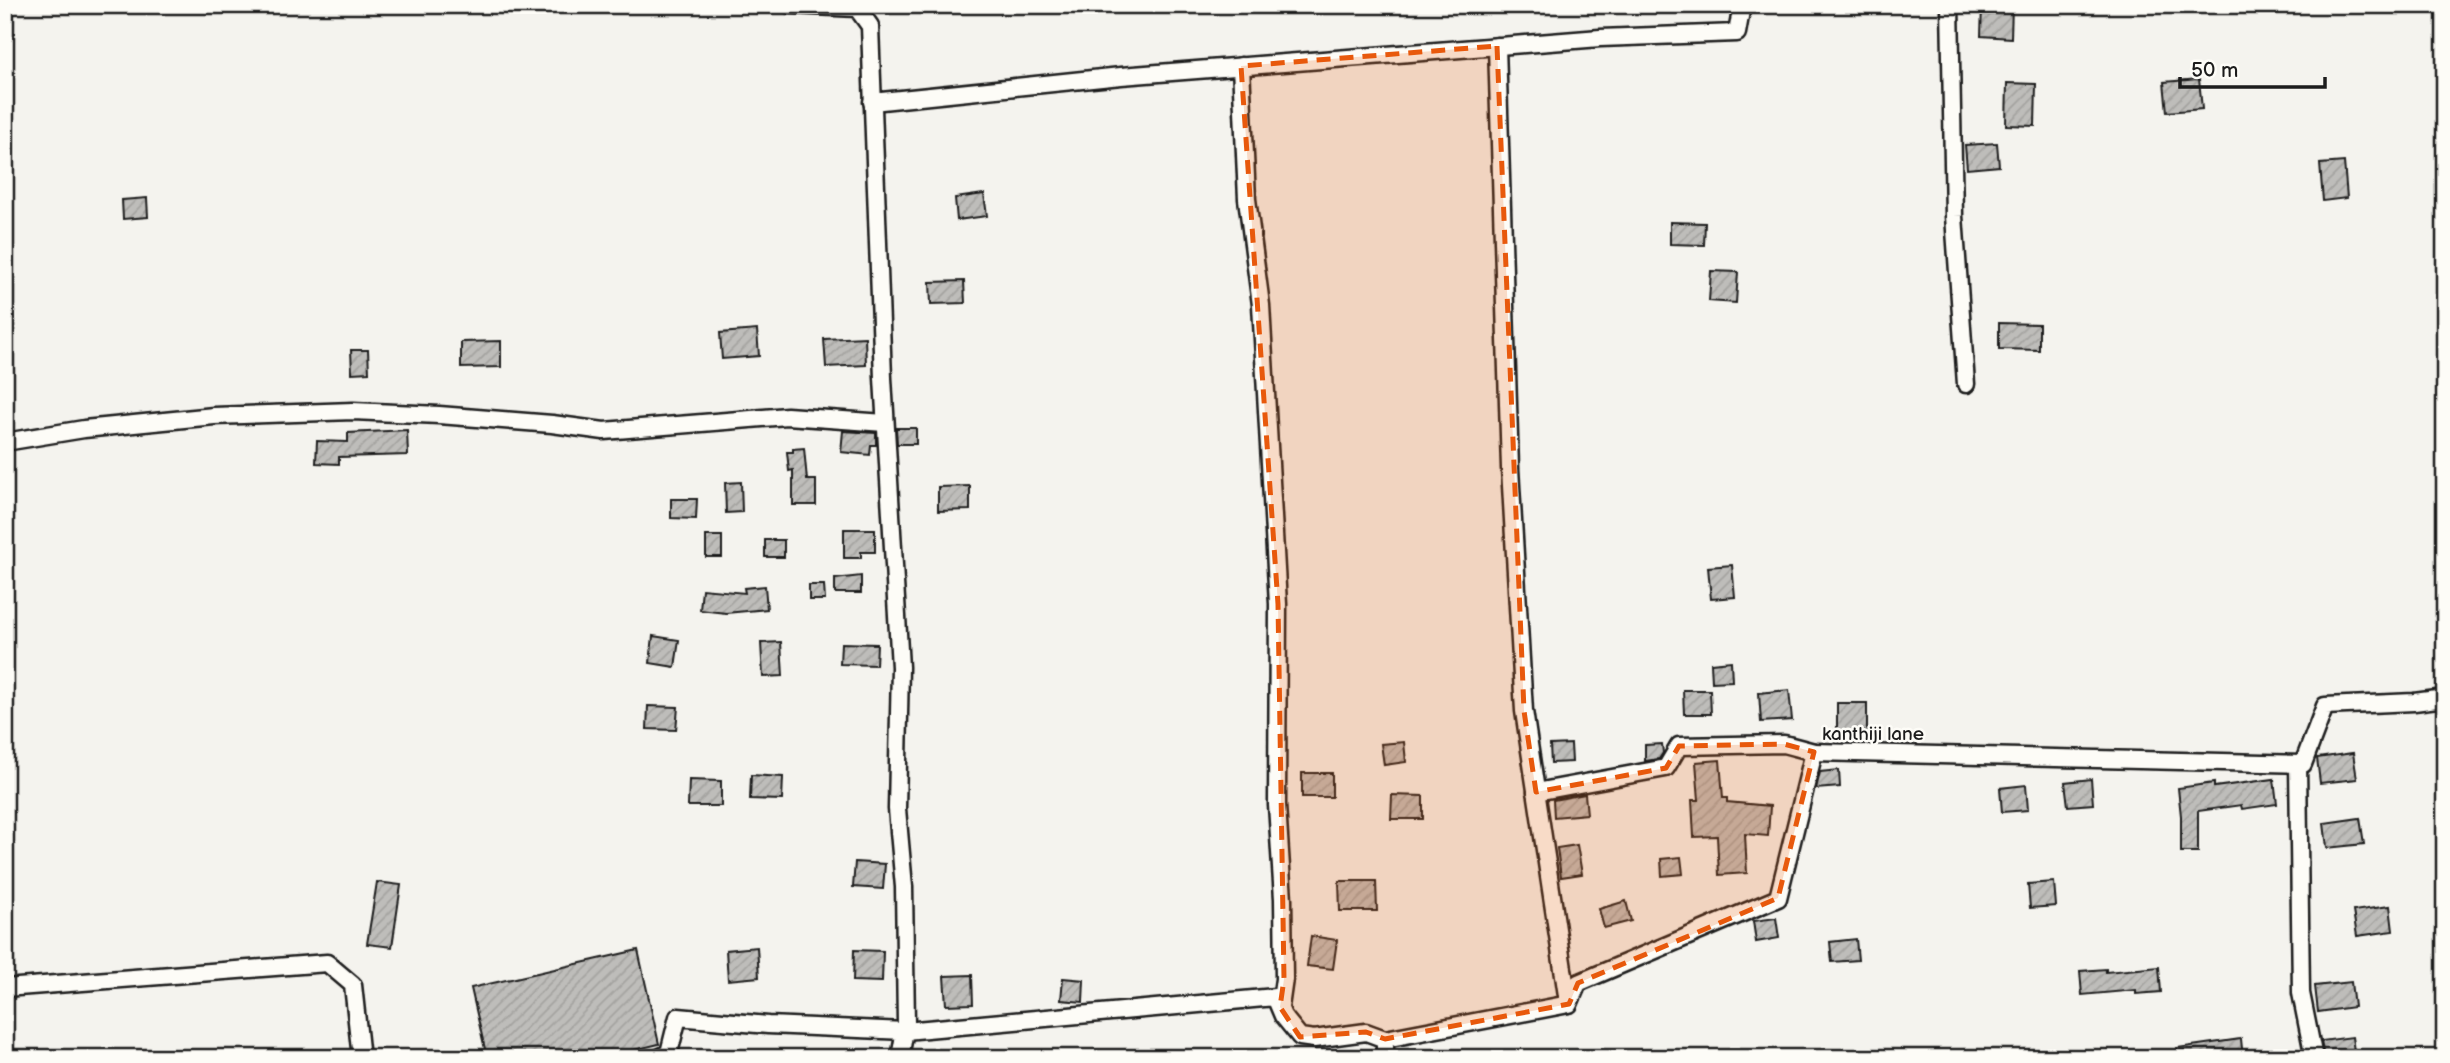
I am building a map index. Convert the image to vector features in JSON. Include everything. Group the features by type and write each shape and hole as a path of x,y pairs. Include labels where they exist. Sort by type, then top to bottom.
{"street":[{"path":"790,5 857,8 870,26 885,423 900,667 897,809 904,887 905,1031 900,1058"},
{"path":"872,102 1241,66 1600,38 1737,33 1742,5"},
{"path":"1950,5 1954,216 1966,384"},
{"path":"659,1058 669,1053 678,1017 768,1025 905,1031 1275,997 1283,1016 1300,1037 1314,1039 1366,1032 1385,1039 1569,1004 1524,711 1510,468 1497,46"},
{"path":"1241,66 1247,199 1261,305 1278,604 1278,805 1284,979 1280,1007"},
{"path":"5,442 83,429 214,416 354,411 552,424 604,431 786,416 885,423"},
{"path":"2314,1058 2301,993 2298,764 2303,764 2325,706 2445,698"},
{"path":"1536,792 1665,768 1679,746 1784,744 1814,752"},
{"name":"kanthiji lane","path":"1569,1004 1578,983 1778,898 1814,752 2298,764"},
{"path":"5,988 327,963 353,985 361,1058"},
{"path":"1385,1039 1385,1058"}],"highlighted area":[{"path":"1497,46 1524,711 1536,792 1666,768 1679,746 1784,744 1814,752 1778,898 1578,983 1569,1004 1385,1039 1366,1032 1300,1037 1280,1007 1284,979 1278,604 1241,66"}],"building":[{"path":"1982,5 2012,5 2011,38 1981,36"},
{"path":"2199,79 2202,109 2167,112 2164,82"},
{"path":"2007,83 2036,84 2035,126 2006,125"},
{"path":"1997,143 1999,166 1967,169 1965,145"},
{"path":"2344,162 2347,198 2323,201 2320,164"},
{"path":"984,194 987,216 957,220 955,198"},
{"path":"147,198 148,217 123,219 122,200"},
{"path":"1670,222 1705,223 1704,245 1670,244"},
{"path":"1711,271 1738,272 1736,303 1709,301"},
{"path":"964,281 965,303 931,304 930,282"},
{"path":"1999,323 2039,324 2039,350 1999,349"},
{"path":"757,330 759,356 722,359 720,333"},
{"path":"865,337 866,365 826,367 824,339"},
{"path":"501,341 501,367 461,368 461,342"},
{"path":"351,350 368,350 369,372 352,373"},
{"path":"896,428 916,428 916,444 897,444"},
{"path":"407,430 408,455 339,457 339,464 316,463 317,441 348,442 348,433"},
{"path":"843,431 876,433 876,445 871,445 870,455 841,452"},
{"path":"804,448 807,480 816,480 816,505 793,505 793,470 789,471 787,452"},
{"path":"741,482 742,512 726,513 725,483"},
{"path":"970,486 970,510 938,511 938,487"},
{"path":"671,499 697,499 696,519 671,518"},
{"path":"844,529 875,529 875,552 861,552 861,558 844,558"},
{"path":"706,536 722,536 722,557 706,557"},
{"path":"765,540 784,540 784,557 765,557"},
{"path":"1732,565 1735,597 1711,599 1708,567"},
{"path":"861,576 861,593 835,593 835,579"},
{"path":"809,585 824,585 825,600 809,600"},
{"path":"765,586 767,609 726,613 700,610 702,589 745,593 744,588"},
{"path":"653,636 679,640 675,667 650,663"},
{"path":"781,642 783,676 763,677 761,643"},
{"path":"841,643 877,644 876,665 840,664"},
{"path":"1731,661 1732,681 1712,682 1711,663"},
{"path":"1683,690 1710,690 1711,714 1684,714"},
{"path":"1789,690 1792,720 1761,722 1759,693"},
{"path":"1837,703 1867,703 1867,732 1837,732"},
{"path":"648,706 678,707 676,730 647,729"},
{"path":"1404,742 1406,762 1384,765 1381,744"},
{"path":"1571,744 1572,762 1551,763 1550,745"},
{"path":"1662,744 1663,753 1659,759 1645,761 1645,745"},
{"path":"2353,753 2357,779 2320,783 2317,758"},
{"path":"1720,760 1723,798 1727,798 1727,802 1770,806 1768,836 1745,834 1747,873 1719,875 1717,836 1694,837 1692,800 1699,800 1696,762"},
{"path":"1839,770 1840,787 1816,789 1820,772"},
{"path":"1302,773 1332,773 1332,797 1302,797"},
{"path":"751,775 783,777 782,800 750,799"},
{"path":"2091,779 2093,804 2068,806 2065,782"},
{"path":"2274,779 2277,804 2242,809 2241,805 2198,811 2198,852 2181,852 2178,788 2214,783 2214,787"},
{"path":"689,780 721,781 721,806 688,806"},
{"path":"2026,785 2028,810 2002,812 2000,788"},
{"path":"1585,794 1587,814 1554,817 1553,800"},
{"path":"1392,795 1423,796 1423,819 1391,819"},
{"path":"2360,818 2364,844 2327,848 2324,823"},
{"path":"1577,845 1582,874 1561,877 1557,848"},
{"path":"1681,857 1683,874 1662,876 1661,859"},
{"path":"855,862 885,864 883,889 853,887"},
{"path":"1339,881 1376,881 1377,911 1340,911"},
{"path":"377,882 401,885 392,947 367,944"},
{"path":"2054,882 2056,906 2030,908 2028,884"},
{"path":"1626,901 1631,921 1604,928 1599,909"},
{"path":"2390,906 2393,931 2357,936 2353,911"},
{"path":"1776,918 1779,938 1756,942 1753,921"},
{"path":"1311,936 1337,940 1333,969 1307,966"},
{"path":"1856,939 1858,960 1832,962 1830,942"},
{"path":"757,947 759,977 728,980 726,950"},
{"path":"638,950 659,1044 600,1058 487,1058 471,988"},
{"path":"854,950 883,951 882,982 853,981"},
{"path":"2159,967 2161,992 2136,994 2136,990 2082,995 2080,971 2106,969 2106,972"},
{"path":"972,975 973,1004 946,1005 944,976"},
{"path":"1063,978 1084,980 1083,1002 1061,1000"},
{"path":"2351,982 2354,1007 2318,1012 2315,986"},
{"path":"2352,1037 2355,1058 2324,1058 2321,1041"},
{"path":"2241,1039 2243,1058 2178,1058 2177,1048"}]}
